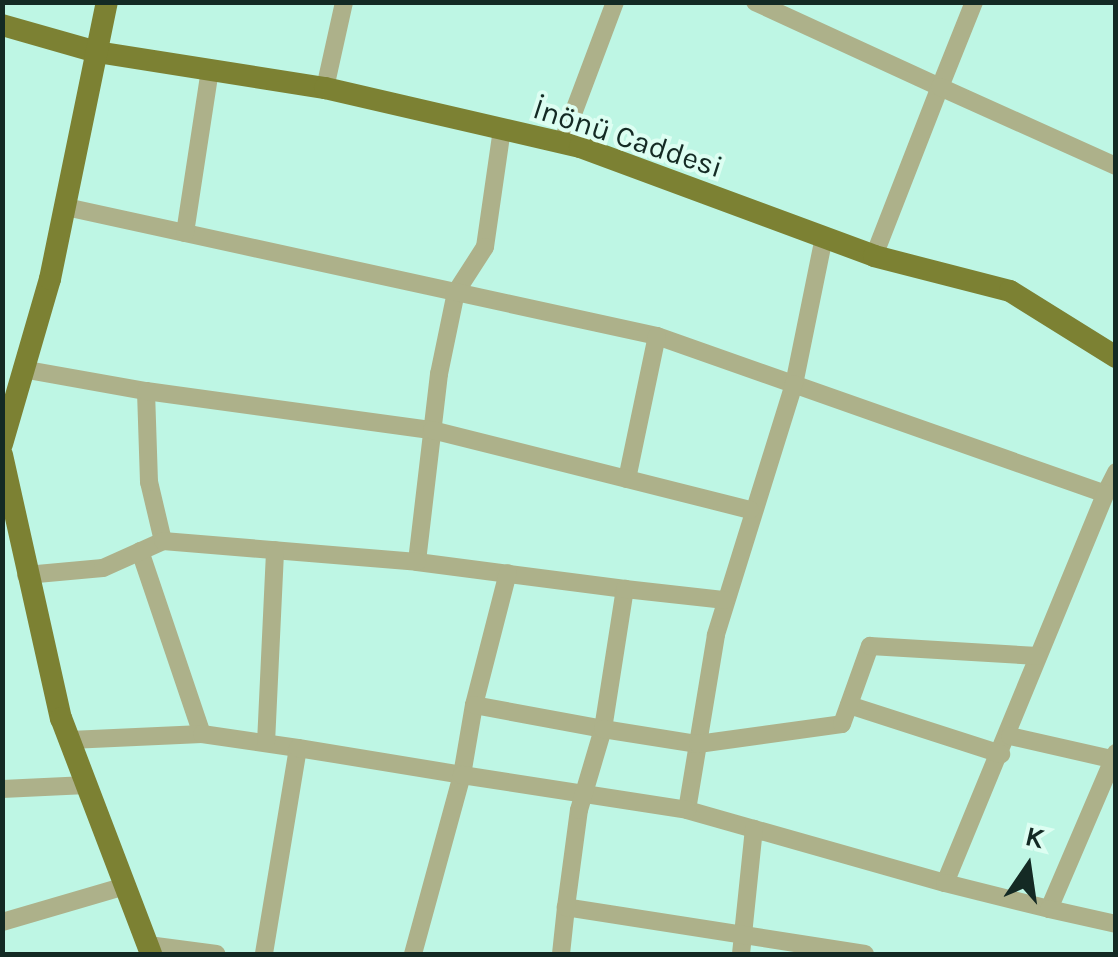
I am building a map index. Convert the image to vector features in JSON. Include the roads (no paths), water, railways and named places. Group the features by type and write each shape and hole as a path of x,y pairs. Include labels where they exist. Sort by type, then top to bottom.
{"main road":[{"path":"107,2 66,207 22,368 3,458 26,575 70,740 149,950"},
{"name":"İnönü Caddesi","path":"2,25 97,52 325,88 562,143 874,256 1010,291 1116,357"}],"street":[{"path":"325,88 344,2"},
{"path":"562,143 615,2"},
{"path":"754,2 1116,166"},
{"path":"874,256 974,2"},
{"path":"186,233 210,70"},
{"path":"417,562 432,430 456,292 485,246 502,129"},
{"path":"66,207 657,336 1105,494"},
{"path":"687,810 725,600 750,510 794,384 824,237"},
{"path":"627,479 657,336"},
{"path":"22,368 146,391 432,430 750,510"},
{"path":"146,391 149,482 163,540"},
{"path":"946,883 1116,472"},
{"path":"26,575 103,568 163,540 417,562 725,600"},
{"path":"266,744 275,550"},
{"path":"140,551 202,734"},
{"path":"414,954 462,775 474,705 508,573"},
{"path":"561,954 584,794 602,729 625,589"},
{"path":"474,705 698,744 842,724 870,646 1038,656"},
{"path":"849,706 1001,754"},
{"path":"70,740 202,734 687,810 946,883 1116,924"},
{"path":"1010,736 1115,758 1049,910"},
{"path":"264,954 298,748"},
{"path":"2,789 87,784"},
{"path":"742,945 754,829"},
{"path":"2,922 125,886"},
{"path":"566,907 742,945 866,954"},
{"path":"149,950 216,954"}]}
